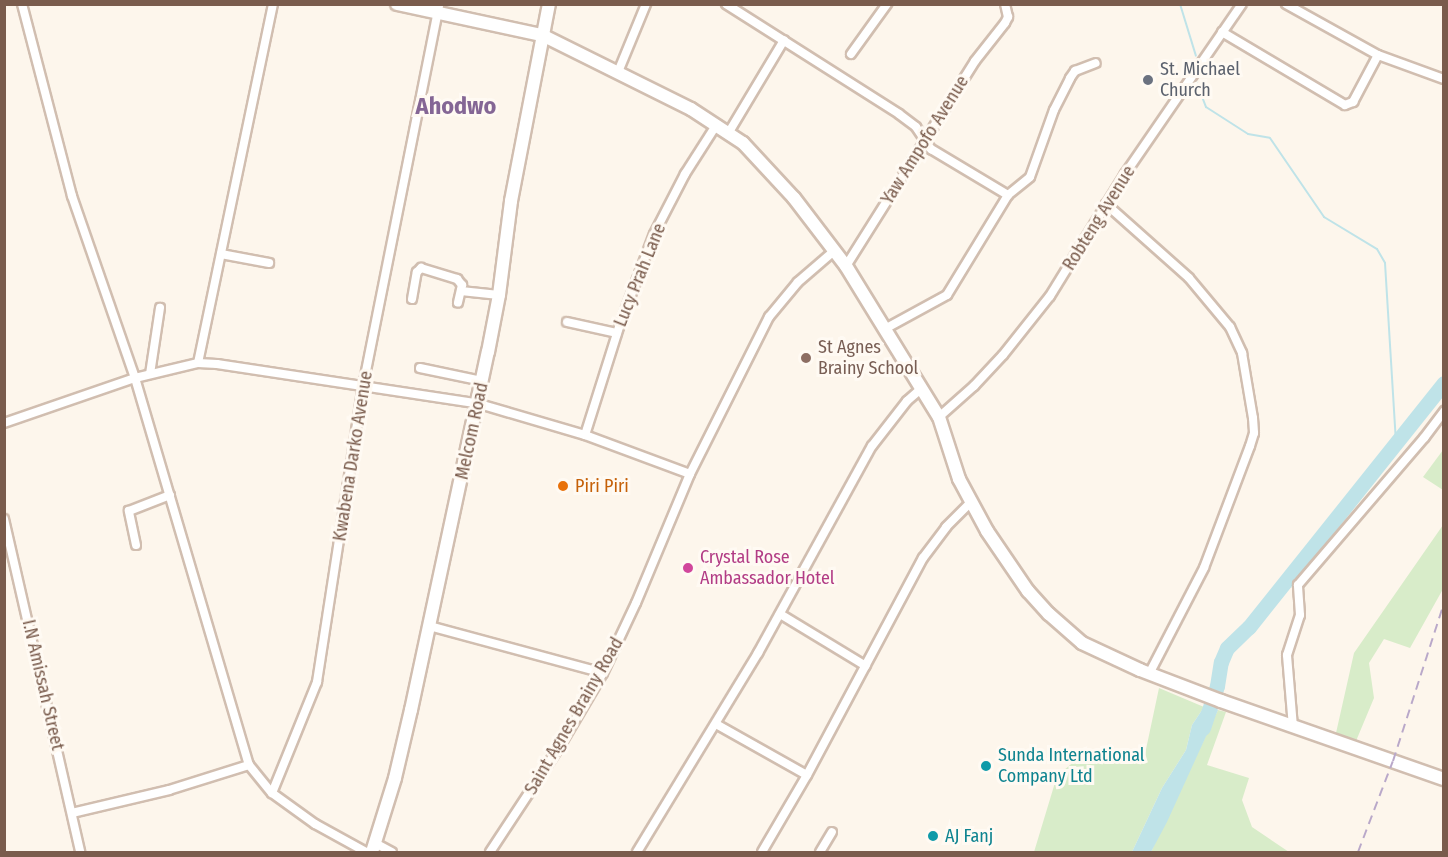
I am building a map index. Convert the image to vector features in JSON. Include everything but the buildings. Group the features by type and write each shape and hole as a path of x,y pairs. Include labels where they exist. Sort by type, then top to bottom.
{"main road":[{"path":"398,4 439,8 542,35 717,124 729,132 775,175 846,266 922,388 939,417 959,479 971,502 1023,583 1049,614 1082,644 1206,696 1443,778"},
{"name":"Melcom Road","path":"374,848 395,778 482,381 499,295 511,201 549,4"}],"street":[{"path":"22,4 72,195 135,378 249,765 272,793 315,824 366,852"},
{"path":"198,363 273,4"},
{"path":"618,72 646,4"},
{"path":"726,4 899,114 916,127 925,142 941,156 1008,195"},
{"path":"851,54 887,4"},
{"name":"Yaw Ampofo Avenue","path":"846,266 975,61 1008,17 1005,4"},
{"name":"Robteng Avenue","path":"939,417 974,386 1050,296 1106,204 1242,4"},
{"path":"1286,4 1378,55 1443,79"},
{"name":"Kwabena Darko Avenue","path":"272,793 317,682 363,387 439,8"},
{"path":"1222,32 1345,105 1353,102 1378,55"},
{"path":"729,132 784,40"},
{"path":"885,329 947,295 1008,195 1023,186 1029,177 1054,110 1070,78 1075,71 1096,63"},
{"name":"Lucy Prah Lane","path":"585,435 617,333 666,209 717,124"},
{"path":"1106,204 1189,278 1230,327 1242,353 1253,418 1254,433 1250,446 1204,568 1149,674"},
{"name":"Saint Agnes Brainy Road","path":"490,852 558,749 603,673 636,603 690,474 769,316 798,282 834,251"},
{"path":"221,254 269,263"},
{"path":"412,298 417,272 421,268 457,279 462,285 458,303"},
{"path":"461,291 499,295"},
{"path":"150,374 160,308"},
{"path":"567,322 617,333"},
{"path":"4,423 135,378 198,363 217,364 476,403 585,435 690,474"},
{"path":"420,368 482,381"},
{"path":"637,852 780,615 872,446 907,401 922,388"},
{"path":"1293,727 1287,655 1300,615 1298,585 1424,438 1443,411"},
{"path":"136,545 129,511 170,495"},
{"path":"762,852 807,775 923,558 946,526 971,502"},
{"name":"I.N Amissah Street","path":"4,519 80,852"},
{"path":"780,615 866,666"},
{"path":"429,626 603,673"},
{"path":"716,724 807,775"},
{"path":"72,813 169,790 249,765"},
{"path":"820,852 832,832"},
{"path":"374,848 392,852"}],"green space":[{"path":"1443,450 1443,490 1423,477"},
{"path":"1443,525 1443,589 1410,648 1384,639 1369,663 1374,698 1356,741 1336,733 1354,653"},
{"path":"1159,688 1204,707 1192,725 1186,750 1162,788 1132,852 1034,852 1057,776 1083,754 1145,754"},
{"path":"1218,710 1226,712 1207,765 1249,778 1242,800 1252,827 1289,852 1151,852"}],"water":[{"path":"1204,707 1218,710 1167,822 1151,852 1132,852 1162,788 1186,750 1192,725"}],"waterway":[{"path":"1180,4 1196,56"},
{"path":"1196,81 1206,107 1248,134 1270,138 1324,217 1377,249 1385,263 1396,444"},
{"path":"1203,728 1227,648 1249,627 1444,383"}],"railway":[{"path":"1358,852 1393,761 1444,603"}],"place":[{"name":"St. Michael Church","path":"1148,80"},
{"name":"St Agnes Brainy School","path":"806,358"},
{"name":"Piri Piri","path":"563,486"},
{"name":"Crystal Rose Ambassador Hotel","path":"688,568"},
{"name":"Sunda International Company Ltd","path":"986,766"},
{"name":"AJ Fanj","path":"933,836"}],"district":[{"name":"Ahodwo","path":"456,107"}]}
